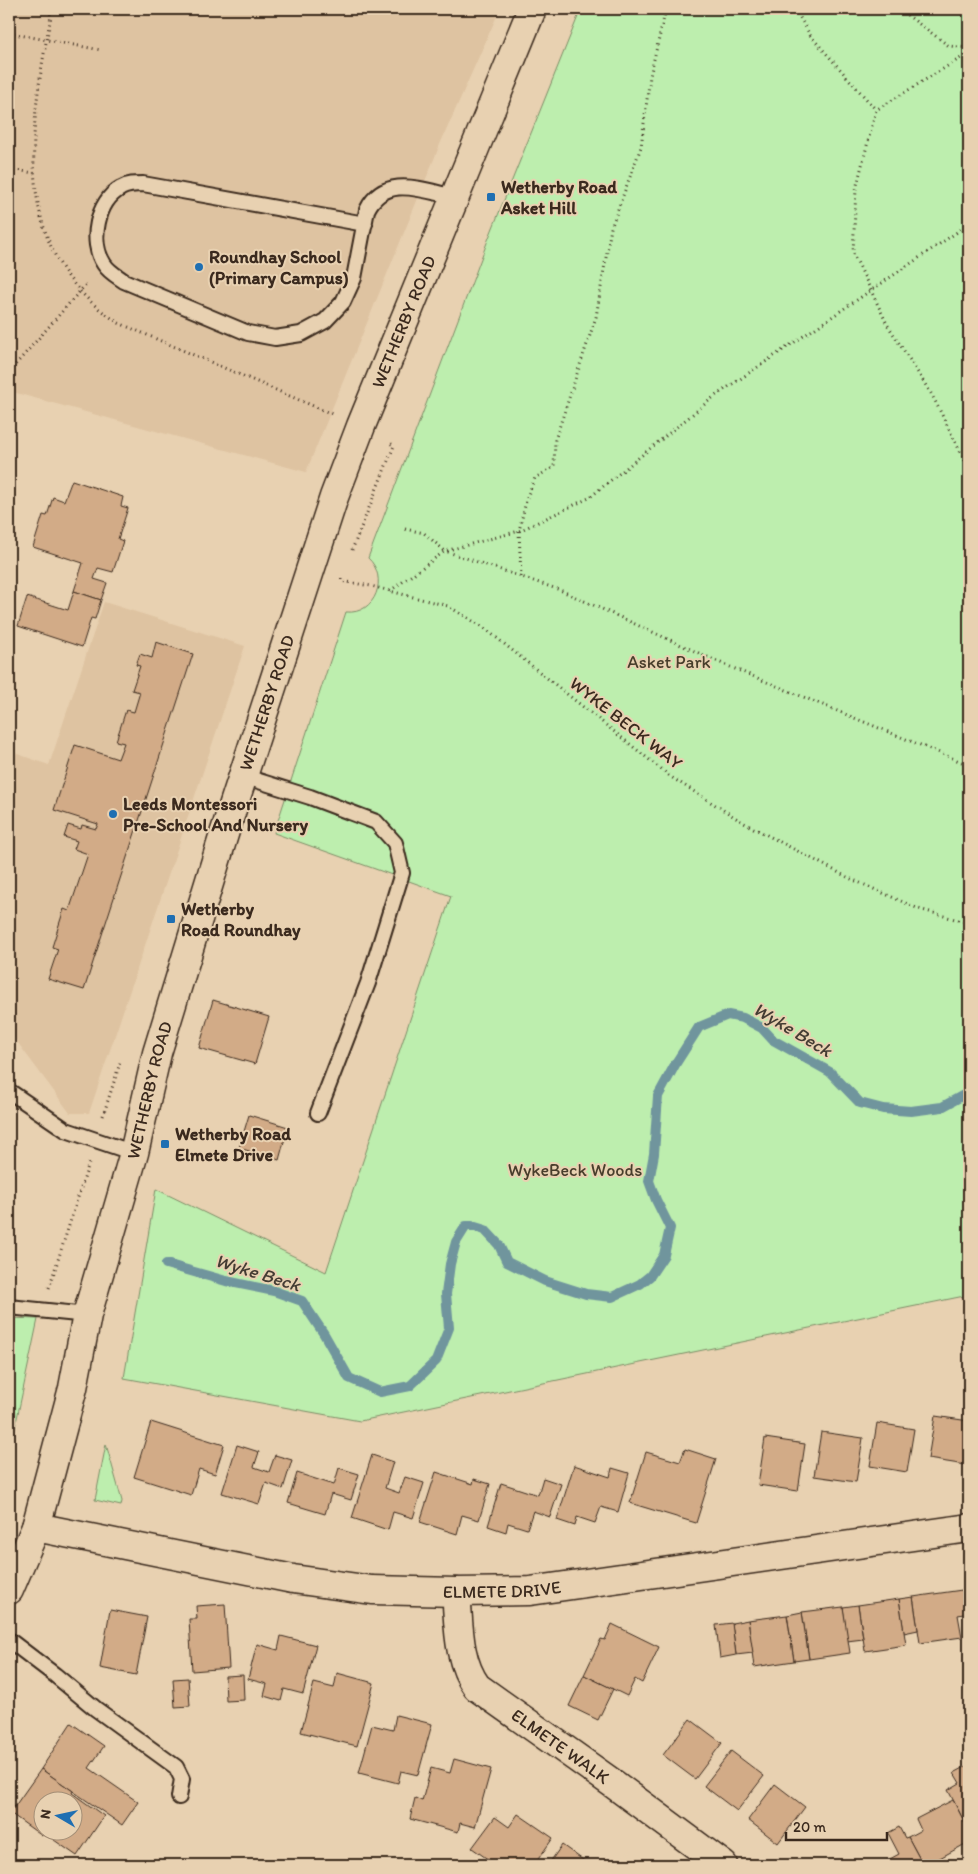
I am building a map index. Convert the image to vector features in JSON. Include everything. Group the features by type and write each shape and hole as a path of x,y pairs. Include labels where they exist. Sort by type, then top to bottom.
{"street":[{"name":"WETHERBY ROAD","path":"9,1590 36,1527 74,1388 87,1315 134,1153 157,1053 224,831 346,462 532,9"},
{"name":"ELMETE DRIVE","path":"36,1527 293,1579 372,1590 456,1592 530,1591 969,1528"},
{"name":"ELMETE WALK","path":"456,1592 463,1658 468,1675 477,1687 615,1785 722,1865"}],"lane":[{"path":"365,224 143,184 132,184 121,188 105,203 100,214 96,238 98,252 104,264 113,274 124,281 248,333 275,338 301,334 325,321 343,302 354,278 365,224 367,210 372,200 379,193 388,188 404,187 455,197"},
{"path":"243,776 310,797 376,822 395,843 402,873 368,983 318,1113"},
{"path":"9,1091 66,1130 134,1153"},
{"path":"9,1307 87,1315"},
{"path":"9,1640 56,1675 96,1709 176,1767 182,1779 179,1797"}],"path":[{"path":"521,577 519,530 527,497 535,478 554,467 555,440 596,317 611,228 641,147 650,76 666,9"},
{"path":"795,9 810,35 876,110"},
{"path":"899,9 949,46 969,48"},
{"path":"9,33 101,50"},
{"path":"969,53 876,110 856,189 853,253 887,324 932,395 969,469"},
{"path":"9,169 34,173"},
{"path":"390,591 445,551 519,530 589,498 716,396 969,224"},
{"path":"9,372 104,264"},
{"path":"351,553 369,507"},
{"path":"405,529 424,533 445,551 560,590 723,664 969,765"},
{"name":"WYKE BECK WAY","path":"344,572 340,581 390,591 448,606 483,627 671,777 744,823 849,878 920,909 969,924"}],"shaded area":[{"name":"Roundhay School (Primary Campus)","path":"9,9 500,9 441,142 306,472 16,393 9,396"},
{"path":"104,602 245,646 89,1113 70,1113 9,1031 9,751 49,765"}],"green space":[{"name":"Asket Park","path":"581,9 969,9 969,1295 360,1421 124,1378 156,1189 326,1272 451,896 274,833 346,612 365,608 372,601 376,593 378,575 368,558 488,240"},
{"path":"9,1318 38,1319 9,1456"},
{"path":"106,1444 122,1501 121,1506 95,1500"}],"building":[{"path":"72,480 123,497 121,506 128,508 118,539 123,541 113,572 98,568 94,579 107,583 101,600 74,591 83,563 33,547 43,515 47,516 53,497 64,501"},
{"path":"74,591 101,600 95,619 91,618 82,647 18,626 27,597 68,610"},
{"path":"156,642 193,654 84,990 48,979 58,949 52,947 64,909 69,911 88,854 74,849 77,841 64,837 68,825 81,829 82,825 96,829 98,824 54,810 75,745 118,759 124,743 116,741 126,710 134,712 140,692 132,690 140,666 136,665 140,654 152,658"},
{"path":"213,1000 269,1017 255,1064 199,1048"},
{"path":"249,1115 288,1127 279,1160 239,1148"},
{"path":"935,1416 969,1421 969,1445 966,1465 928,1459"},
{"path":"151,1422 224,1445 215,1474 199,1469 191,1495 134,1477"},
{"path":"877,1423 914,1429 907,1472 870,1466"},
{"path":"821,1432 863,1438 856,1482 814,1476"},
{"path":"765,1438 805,1444 798,1491 758,1485"},
{"path":"237,1445 259,1452 254,1467 269,1472 275,1455 292,1460 283,1489 266,1483 259,1504 222,1493"},
{"path":"685,1449 716,1459 696,1523 630,1503 646,1452 680,1462"},
{"path":"372,1455 393,1462 385,1488 399,1493 405,1477 424,1483 413,1518 393,1512 388,1530 352,1518"},
{"path":"574,1465 610,1477 612,1468 629,1473 618,1512 601,1507 595,1523 577,1517 575,1526 557,1520"},
{"path":"339,1468 359,1474 351,1500 331,1494 325,1514 288,1503 297,1473 334,1485"},
{"path":"436,1472 473,1484 474,1479 490,1484 479,1520 462,1515 457,1534 420,1522"},
{"path":"543,1478 561,1484 550,1517 533,1511 527,1529 508,1523 506,1532 488,1526 501,1483 538,1495"},
{"path":"969,1589 969,1613 958,1615 962,1637 920,1643 913,1597"},
{"path":"913,1597 918,1630 904,1633 899,1599"},
{"path":"899,1599 906,1645 865,1651 858,1605"},
{"path":"225,1604 229,1668 192,1671 189,1619 197,1619 196,1606"},
{"path":"858,1605 863,1639 847,1641 843,1607"},
{"path":"843,1607 850,1653 809,1659 802,1612"},
{"path":"110,1610 147,1617 136,1675 100,1668"},
{"path":"802,1612 809,1659 794,1661 787,1615"},
{"path":"787,1615 794,1661 754,1667 748,1620"},
{"path":"748,1620 753,1653 736,1655 732,1623"},
{"path":"732,1623 736,1655 720,1658 716,1625"},
{"path":"612,1624 659,1647 642,1683 635,1679 627,1696 584,1675 601,1639 605,1640"},
{"path":"281,1636 316,1645 303,1694 284,1689 281,1701 264,1696 267,1684 248,1679 257,1644 278,1650"},
{"path":"337,1673 374,1683 357,1746 301,1732 314,1683 334,1688"},
{"path":"243,1675 244,1700 226,1701 225,1676"},
{"path":"584,1675 613,1689 598,1720 569,1706"},
{"path":"188,1678 190,1706 175,1707 173,1679"},
{"path":"396,1715 432,1724 418,1775 401,1771 398,1783 359,1773 372,1725 393,1730"},
{"path":"690,1719 722,1743 695,1779 663,1755"},
{"path":"71,1723 104,1746 89,1768 138,1802 122,1825 82,1797 82,1792 74,1792 41,1769"},
{"path":"731,1751 764,1776 737,1811 704,1786"},
{"path":"454,1759 491,1769 475,1827 460,1823 458,1832 410,1819 415,1798 422,1801 431,1768 450,1773"},
{"path":"969,1765 969,1815 963,1819 948,1790 960,1783 954,1773"},
{"path":"41,1769 73,1791 32,1792 32,1829 10,1813"},
{"path":"775,1784 805,1807 778,1843 748,1820"},
{"path":"82,1800 104,1816 77,1856 57,1842 82,1842"},
{"path":"953,1800 969,1831 969,1842 927,1865 923,1865 908,1837 921,1830 916,1819"},
{"path":"518,1814 553,1838 534,1865 496,1865 472,1848 495,1817 509,1827"},
{"path":"899,1827 905,1838 908,1837 923,1865 879,1865 899,1854 888,1833"},
{"path":"562,1845 590,1865 548,1865"}],"waterway":[{"name":"Wyke Beck","path":"166,1264 226,1281 274,1291 302,1301 324,1334 349,1378 380,1392 410,1386 436,1361 449,1328 446,1294 450,1264 456,1242 466,1226 485,1230 499,1245 507,1262 545,1281 586,1294 612,1297 640,1284 650,1276 664,1255 670,1228 649,1181 654,1154 658,1096 699,1027 728,1015 743,1018 762,1028 773,1040 830,1072 860,1103 883,1109 911,1111 942,1107 969,1092"}],"place":[{"name":"Wetherby Road Asket Hill","path":"491,197"},
{"name":"Roundhay School (Primary Campus)","path":"199,267"},
{"name":"Leeds Montessori Pre-School And Nursery","path":"113,814"},
{"name":"Wetherby Road Roundhay","path":"171,919"},
{"name":"Wetherby Road Elmete Drive","path":"165,1144"}],"park label":[{"name":"WykeBeck Woods","path":"575,1170"}]}
